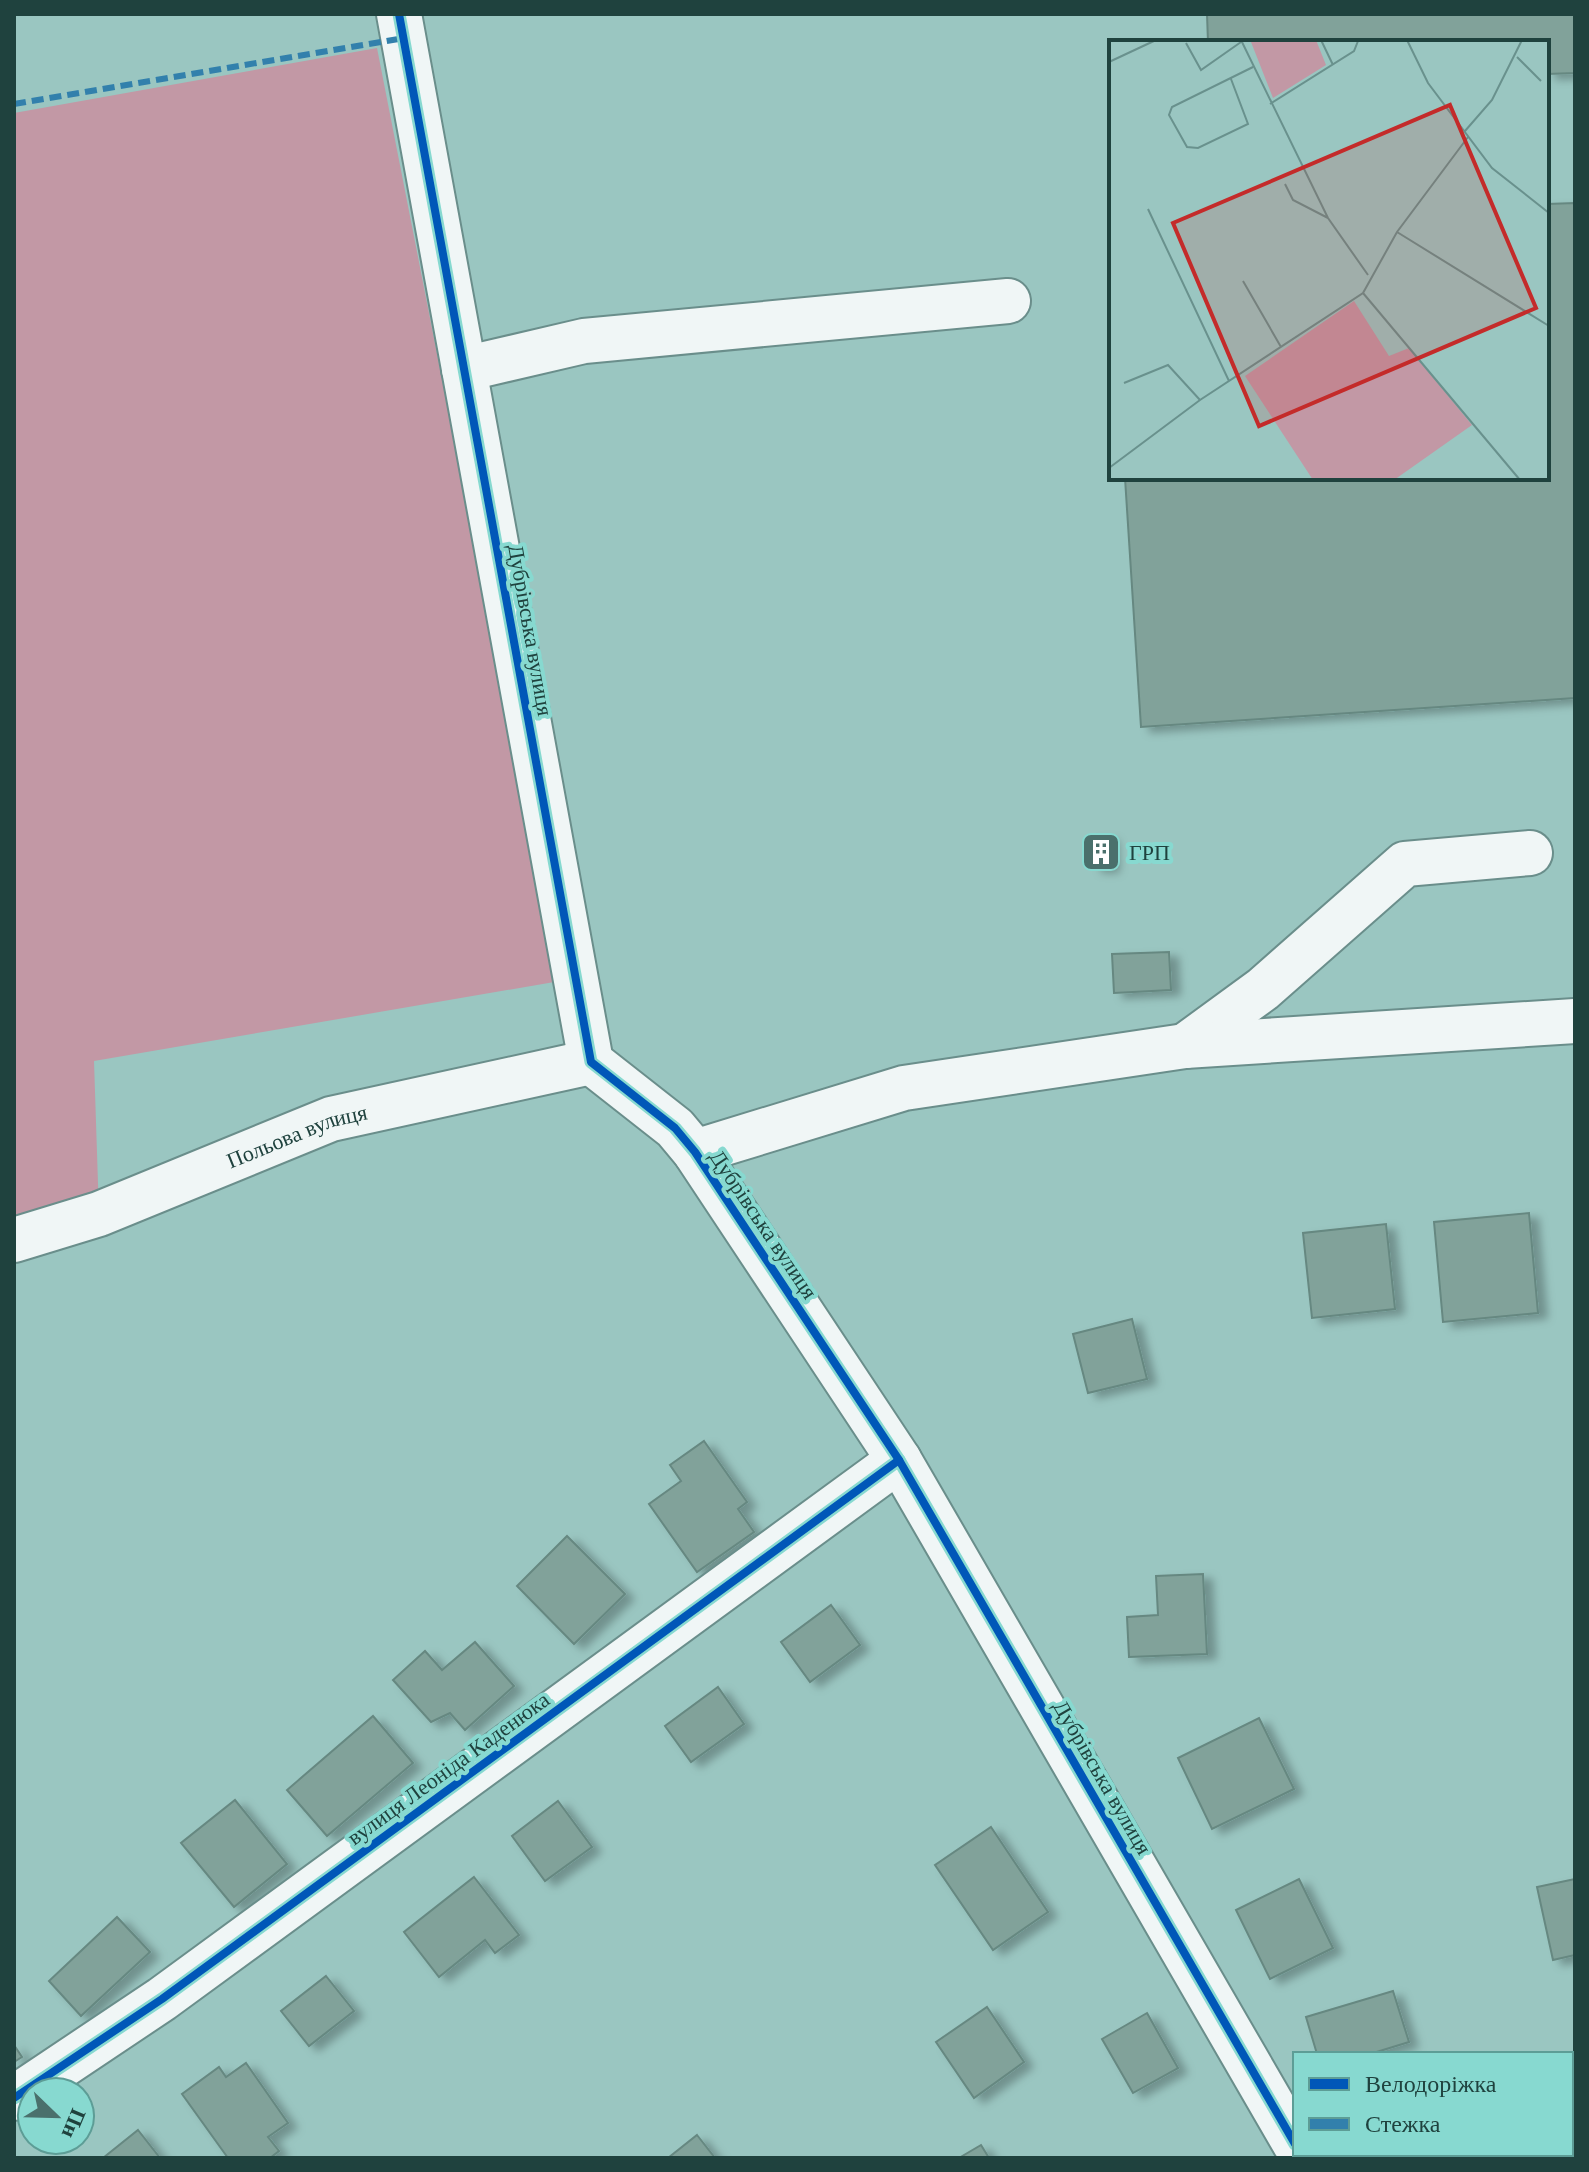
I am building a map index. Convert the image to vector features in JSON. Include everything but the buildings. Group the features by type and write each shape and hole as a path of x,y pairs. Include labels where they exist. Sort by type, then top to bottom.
{"street":[{"name":"Дубрівська вулиця","path":"399,14 591,1062 675,1128 695,1152 899,1460 1293,2141"},
{"path":"464,369 584,341 1008,301"},
{"path":"1185,1046 1263,989 1405,864 1530,853"},
{"path":"695,1152 904,1088 1185,1046 1575,1021"},
{"name":"Польова вулиця","path":"14,1240 99,1214 331,1119 591,1062"},
{"name":"вулиця Леоніда Каденюка","path":"14,2098 162,1999 899,1460"}],"shaded area":[{"path":"377,48 560,981 94,1061 99,1214 14,1240 14,113"}],"marked path":[{"path":"14,104 404,38"}],"cycle path":[{"path":"399,14 591,1062 675,1128 695,1152 899,1460 1293,2141"},
{"path":"14,2098 162,1999 899,1460"}],"place":[{"name":"ГРП","path":"1101,852"}]}
